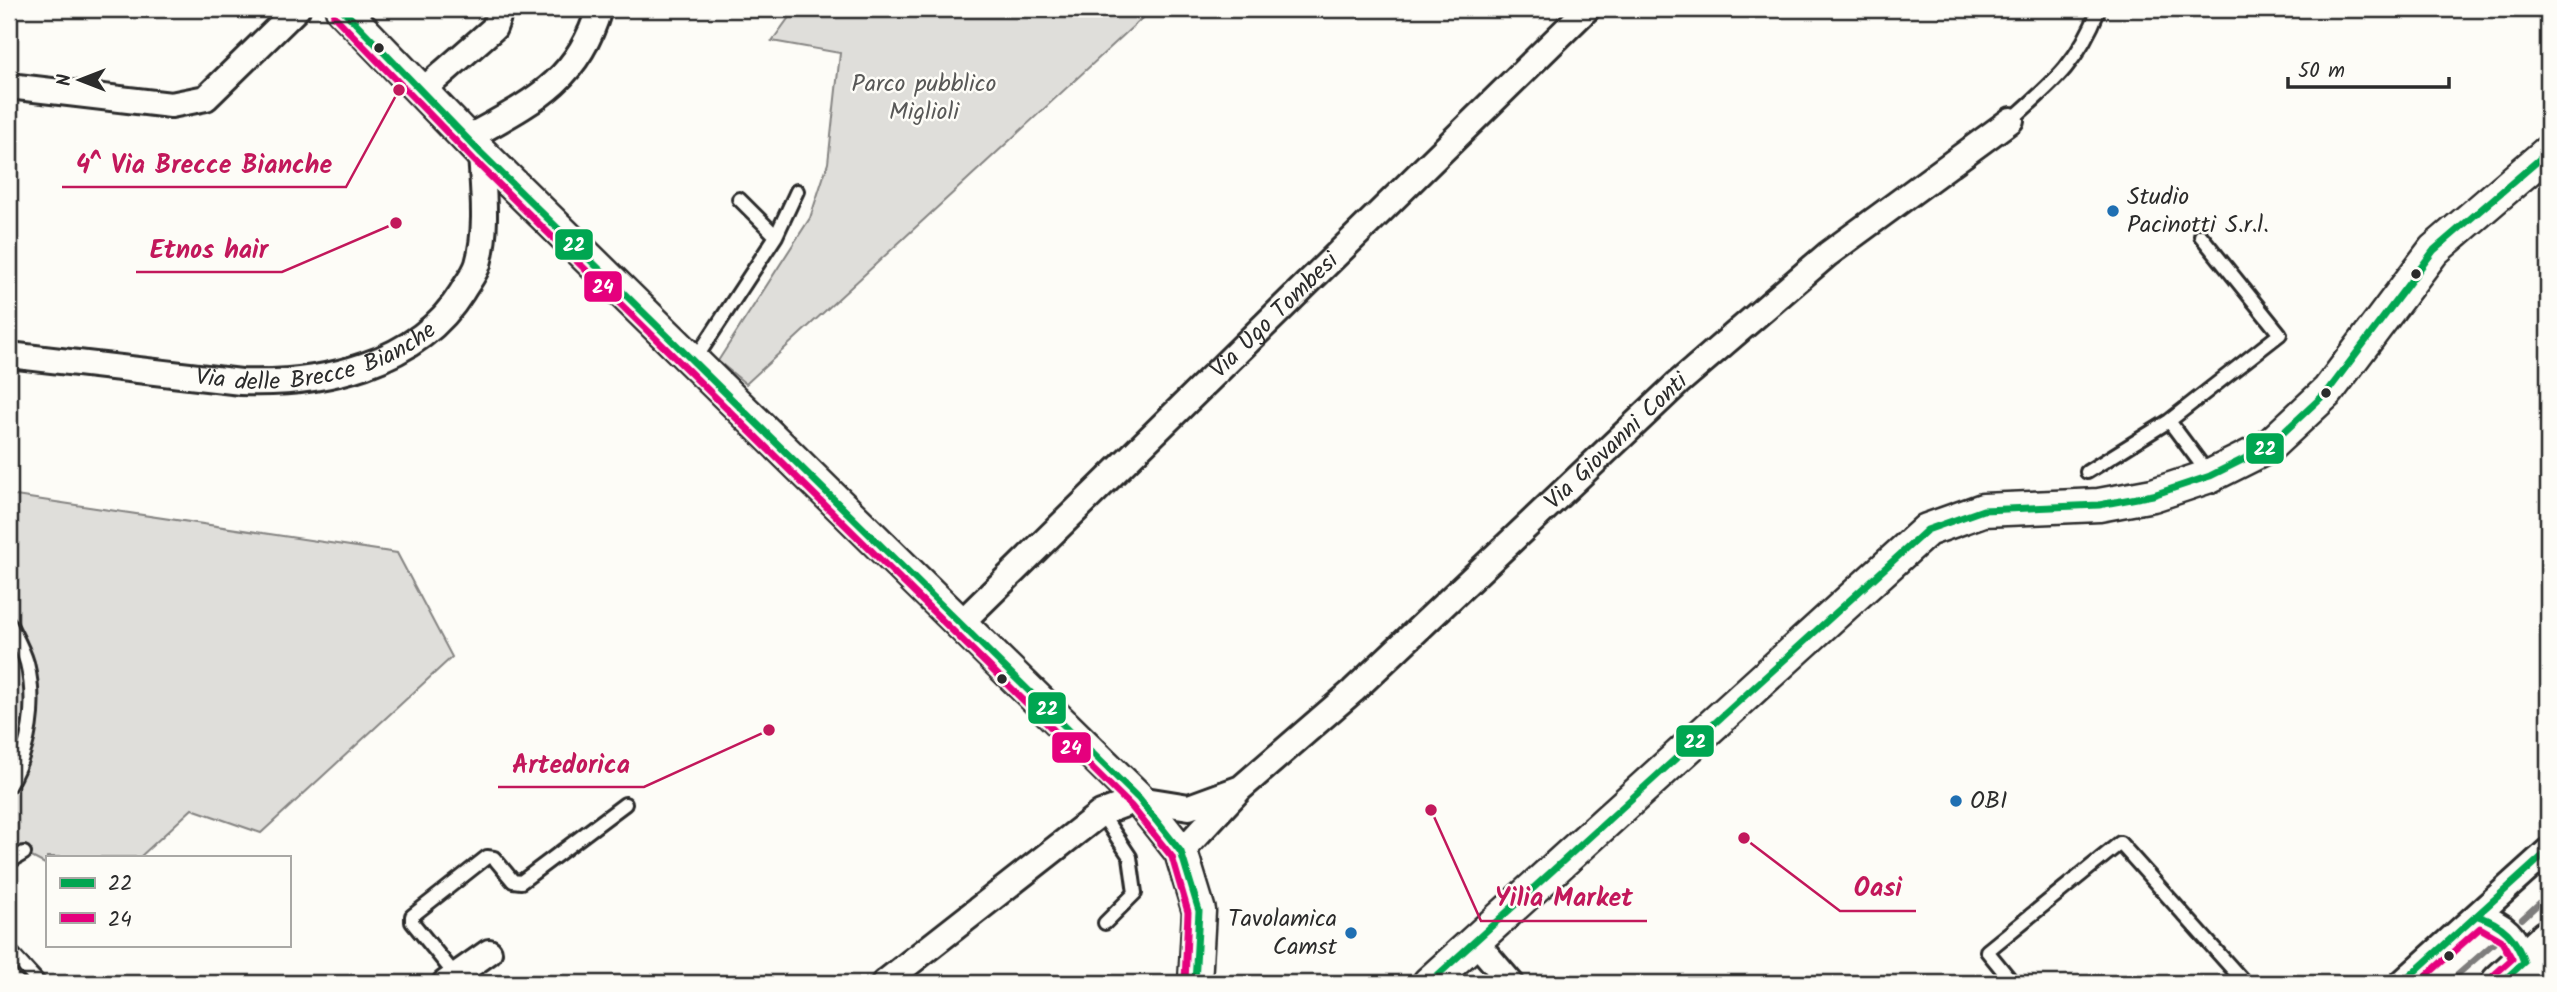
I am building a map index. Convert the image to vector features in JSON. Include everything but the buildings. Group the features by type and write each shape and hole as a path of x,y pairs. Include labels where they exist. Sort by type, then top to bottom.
{"street":[{"path":"9,86 172,105 206,98 297,9"},
{"path":"342,9 475,146 1139,799 1181,852 1199,911 1195,983"},
{"path":"422,90 494,28 501,9"},
{"path":"475,146 568,73 592,34 599,9"},
{"name":"Via Ugo Tombesi","path":"961,623 1587,9"},
{"name":"Via Giovanni Conti","path":"1181,852 1241,788 1353,691 1688,374 1828,254 2011,120"},
{"name":"Via delle Brecce Bianche","path":"9,355 279,384 319,379 384,358 415,342 450,311 477,267 485,229 475,146"},
{"path":"1429,983 1927,530 1983,510 2099,505 2153,495 2210,476 2268,447 2328,391 2434,250 2548,152"},
{"name":"Via Giovanni Conti","path":"1139,799 1189,807 1241,788"},
{"path":"884,983 1101,813 1139,799"},
{"path":"2402,983 2548,851"},
{"path":"2478,916 2504,926 2513,936 2516,970"},
{"path":"1475,941 1511,983"},
{"path":"451,979 489,952"}],"lane":[{"path":"2011,120 2064,73 2086,42 2099,9"},
{"path":"694,361 776,236 797,191"},
{"path":"740,199 776,236"},
{"path":"2087,472 2169,421 2280,334 2201,236"},
{"path":"2169,421 2210,476"},
{"path":"9,623 27,662 31,699 29,735 9,785"},
{"path":"451,979 412,922 412,916 487,857 494,858 513,881 521,882 625,804"},
{"path":"1101,813 1130,857 1135,893 1105,923"},
{"path":"2013,983 1987,951 2120,842 2245,983"},
{"path":"9,862 24,853"},
{"path":"9,950 39,983"}],"green space":[{"name":"Parco pubblico Miglioli","path":"795,9 1152,9 746,384 718,361 810,218 828,163 840,53 772,41"},
{"path":"9,495 397,553 452,657 261,833 192,809 141,856 46,856 46,864 24,853 9,852"}],"waterway":[{"path":"2522,919 2548,895"},
{"path":"2448,983 2494,943"}],"transit line":[{"name":"22","path":"342,9 481,153 1139,799 1181,852 1199,911 1195,983"},
{"name":"24","path":"334,16 474,160 1131,806 1172,857 1188,912 1185,982"},
{"name":"22","path":"1429,983 1927,530 1983,510 2099,505 2153,495 2210,476 2268,447 2328,391 2434,250 2548,152"},
{"name":"22","path":"2402,983 2548,851"},
{"name":"22","path":"2478,916 2495,923 2507,933 2524,962 2501,983"},
{"name":"24","path":"2418,983 2480,928 2501,940 2512,959 2494,975"}],"place":[{"name":"4^ Via Brecce Bianche","path":"399,90"},
{"name":"Studio Pacinotti S.r.l.","path":"2113,211"},
{"name":"Etnos hair","path":"396,223"},
{"name":"Artedorica","path":"769,730"},
{"name":"OBI","path":"1956,801"},
{"name":"Yilia Market","path":"1431,810"},
{"name":"Oasi","path":"1744,838"},
{"name":"Tavolamica Camst","path":"1351,933"}]}
